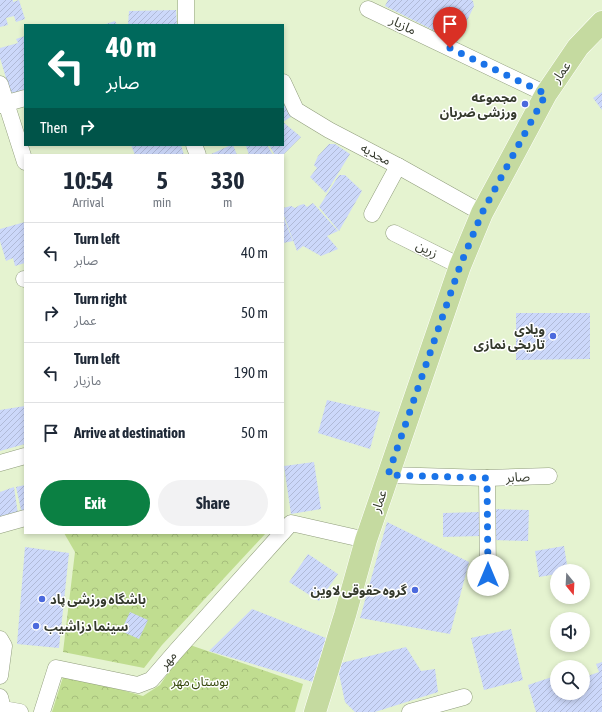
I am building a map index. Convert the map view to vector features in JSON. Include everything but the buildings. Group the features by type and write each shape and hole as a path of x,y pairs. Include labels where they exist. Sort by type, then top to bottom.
{"main road":[{"name":"عمار","path":"315,712 346,615 366,540 460,266 482,213 546,94 578,47 602,22"}],"street":[{"path":"186,0 186,24"},
{"name":"مازیار","path":"368,9 546,94"},
{"path":"0,84 3,104 24,159"},
{"name":"مجدیه","path":"284,84 296,110 329,130 398,166 482,213"},
{"path":"3,104 24,98"},
{"path":"372,214 398,166"},
{"name":"زرین","path":"394,232 460,266"},
{"path":"0,463 24,456"},
{"name":"صابر","path":"388,475 487,478 549,476"},
{"name":"صابر","path":"487,478 488,575"},
{"path":"0,525 24,518"},
{"name":"مهر","path":"285,527 366,540"},
{"name":"مهر","path":"42,712 56,668 138,686 151,680 279,534"},
{"path":"0,639 4,646 0,676"},
{"path":"0,697 3,709 20,712"},
{"path":"410,712 464,697"}],"green space":[{"name":"بوستان مهر","path":"65,534 265,534 162,645 144,668 63,652 75,552"},
{"name":"بوستان مهر","path":"190,645 303,684 295,712 52,712 63,677 86,680 143,696 160,685"}],"place":[{"name":"مجموعه ورزشی ضربان","path":"525,104"},
{"name":"ویلای تاریخی نمازی","path":"553,336"},
{"name":"گروه حقوقی لاوین","path":"415,590"},
{"name":"باشگاه ورزشی پاد","path":"42,599"},
{"name":"سینما دزاشیب","path":"36,626"}],"route":[{"path":"450,48 546,94 482,213 460,266 388,475 487,478 488,575"}]}
